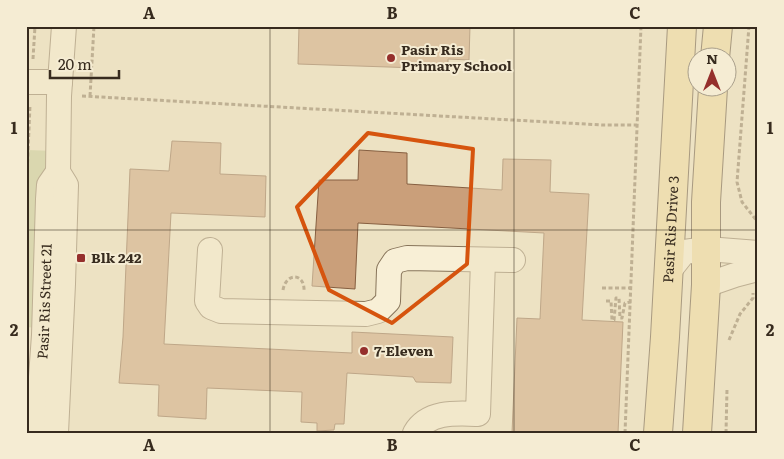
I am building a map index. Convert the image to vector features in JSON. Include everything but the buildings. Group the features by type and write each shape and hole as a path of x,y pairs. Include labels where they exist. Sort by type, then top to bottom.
{"main road":[{"name":"Pasir Ris Drive 3","path":"658,433 682,26"},
{"path":"717,48 718,26"},
{"path":"697,433 706,285 706,202 713,98"}],"street":[{"name":"Pasir Ris Street 21","path":"56,433 66,185 58,172 64,26"},
{"path":"26,82 60,89"},
{"name":"Pasir Ris Street 21","path":"37,433 44,335 49,185 58,172"},
{"path":"669,271 684,252 707,249 758,253"},
{"path":"210,250 207,301 211,308 221,311 366,314 378,310 388,301 389,270 395,262 407,258 513,260"},
{"path":"415,433 419,426 430,418 455,413 478,414 483,260"},
{"path":"706,285 735,274 758,269"}],"path":[{"path":"90,96 94,26"},
{"path":"625,433 641,26"},
{"path":"60,89 90,96 637,126"},
{"path":"602,288 632,288"},
{"path":"606,301 611,301 612,320 614,320 616,298 618,298 620,318 622,318 625,303 631,302"}],"highlighted area":[{"path":"368,133 473,149 467,264 392,323 329,290 297,207"}],"green space":[{"path":"26,150 56,151 51,329 26,327"}],"place":[{"name":"Pasir Ris Primary School","path":"391,58"},
{"name":"Blk 242","path":"81,258"},
{"name":"7-Eleven","path":"364,351"}]}
